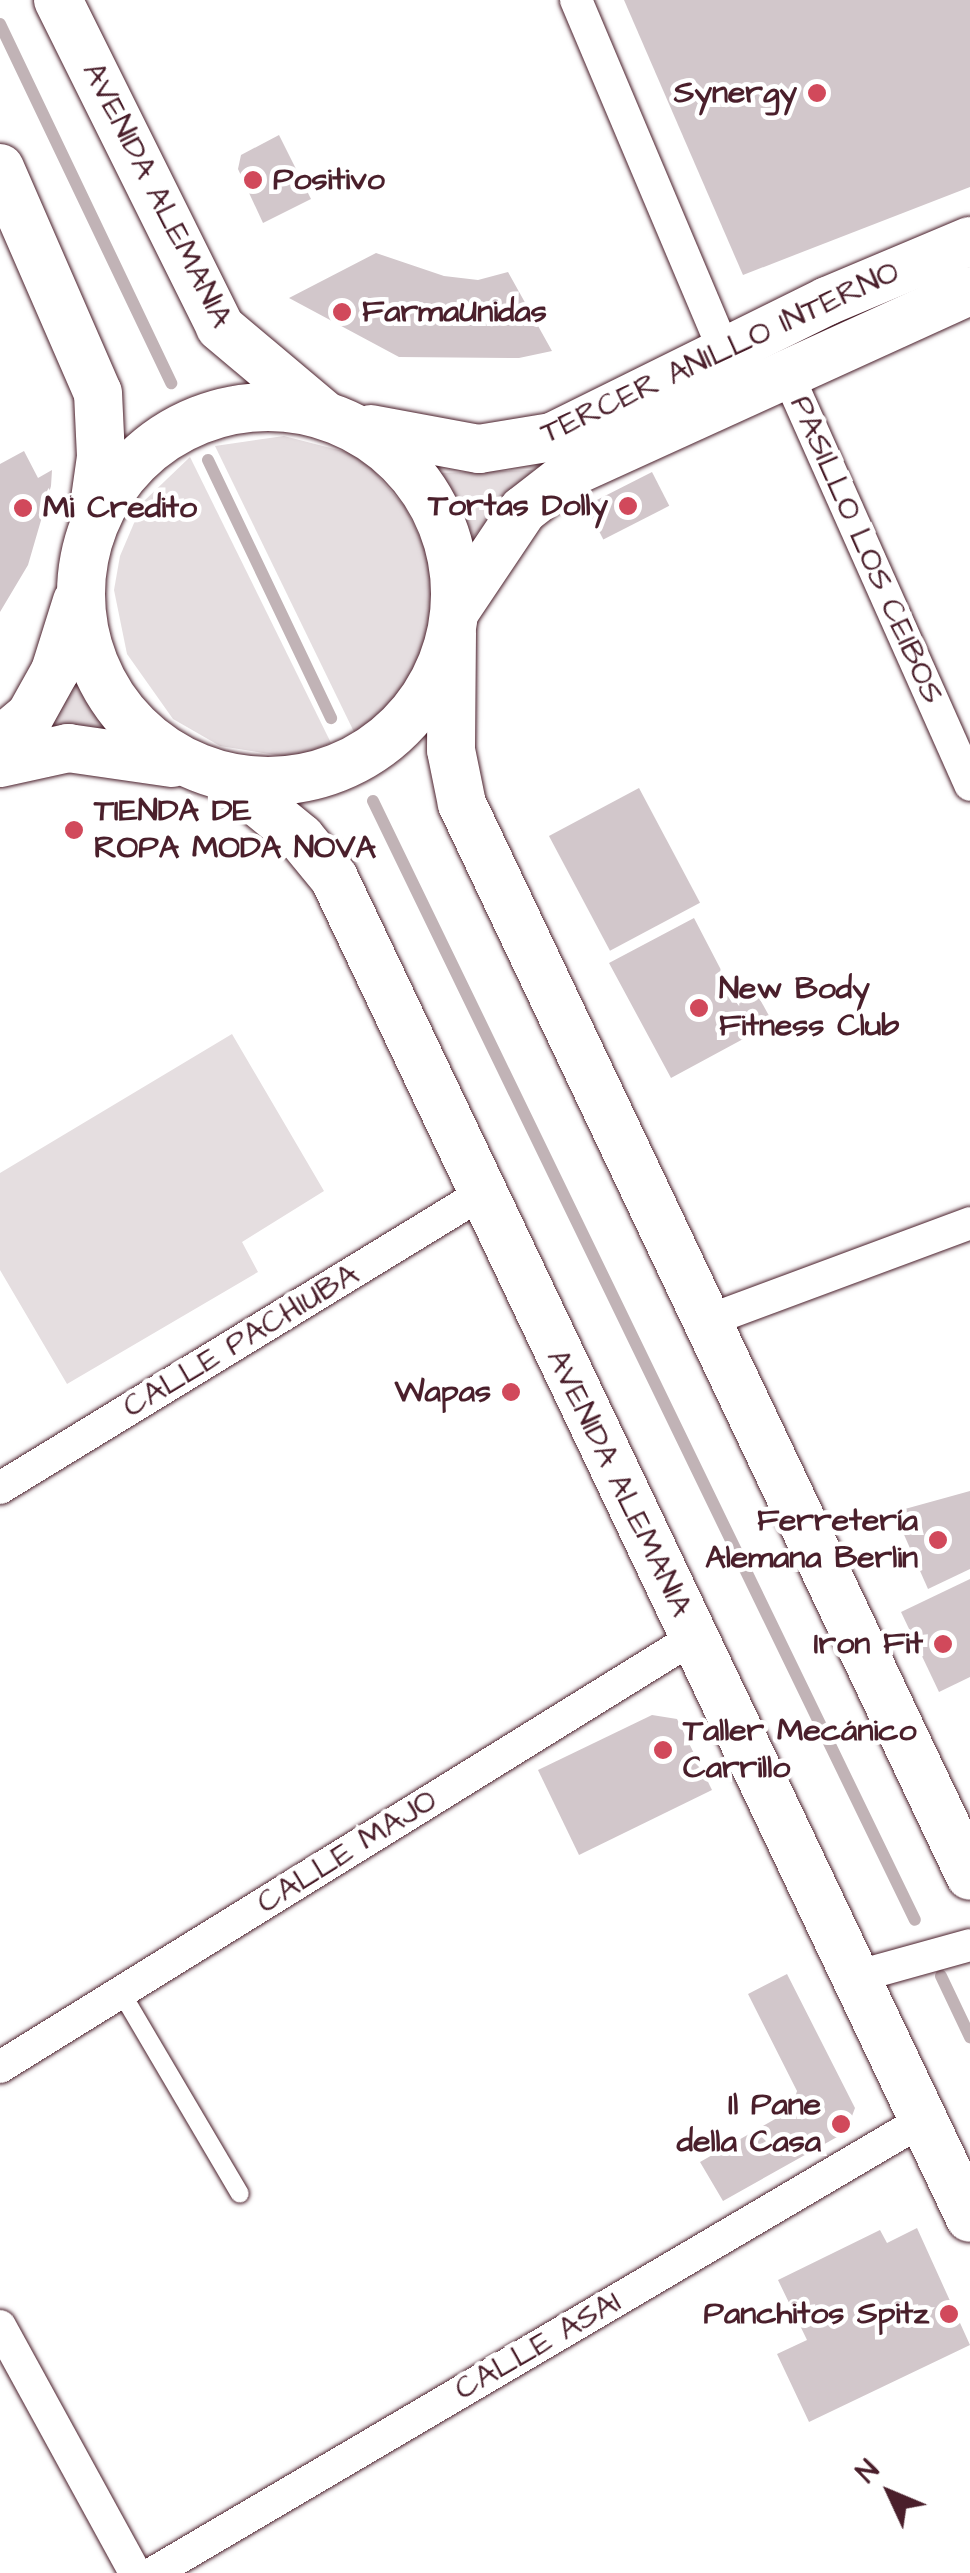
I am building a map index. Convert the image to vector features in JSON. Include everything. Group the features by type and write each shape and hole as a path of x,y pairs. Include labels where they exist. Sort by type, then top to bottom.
{"main road":[{"name":"AVENIDA ALEMANIA","path":"58,0 220,327 420,480 442,520 454,622"},
{"path":"0,168 98,393 101,457 86,556 82,623 104,687 160,750 217,776"},
{"name":"TERCER ANILLO INTERNO","path":"335,418 416,443 479,449 552,438 724,350 970,241"},
{"name":"TERCER ANILLO INTERNO","path":"217,776 287,782 344,766 394,734 431,688 454,622 523,510 572,472 786,371 970,291"},
{"path":"0,741 30,716 55,671 86,556 112,489 149,448 197,419 259,405 335,418"},
{"path":"454,622 451,750 462,804 970,1876"},
{"path":"0,763 68,748 138,753 217,776"},
{"name":"AVENIDA ALEMANIA","path":"217,776 301,838 334,878 970,2218"}],"street":[{"path":"576,0 724,350"},
{"name":"PASILLO LOS CEIBOS","path":"786,371 970,785"},
{"name":"CALLE PACHIUBA","path":"0,1488 482,1194"},
{"path":"707,1321 970,1223"},
{"name":"CALLE MAJO","path":"0,2067 694,1638"},
{"path":"855,1977 970,1945"},
{"name":"CALLE ASAI","path":"152,2573 923,2120"},
{"path":"0,2326 135,2573"}],"lane":[{"path":"121,1992 240,2194"}],"shaded area":[{"path":"284,436 350,453 372,469 405,507 430,558 435,616 425,655 397,702 355,734 215,446"},
{"path":"190,457 331,743 294,758 220,746 173,719 127,654 114,590 120,556 143,502"},
{"path":"533,470 466,545 458,508 435,473"},
{"path":"72,672 124,735 22,739"},
{"path":"232,1034 324,1191 242,1242 258,1272 67,1384 0,1270 0,1173"}],"building":[{"name":"Synergy","path":"624,0 970,0 970,187 743,275"},
{"path":"279,135 311,199 263,223 238,169 241,155"},
{"path":"376,253 444,276 478,280 508,272 552,351 519,358 399,357 289,298"},
{"path":"24,451 38,478 52,470 51,486 28,565 0,612 0,464"},
{"name":"Tortas Dolly","path":"652,472 669,506 603,539 586,506"},
{"path":"639,788 700,903 610,951 549,836"},
{"name":"New Body Fitness Club","path":"694,918 733,993 751,983 773,1023 671,1078 609,963"},
{"name":"Ferretería Alemana Berlin","path":"970,1491 970,1569 928,1589 894,1512"},
{"name":"Iron Fit","path":"970,1579 970,1677 939,1692 901,1612"},
{"path":"652,1715 677,1719 712,1790 579,1855 538,1770"},
{"path":"787,1974 855,2108 846,2132 723,2201 700,2162 791,2110 797,2091 748,1994"},
{"path":"917,2228 970,2345 809,2422 777,2354 807,2340 778,2280 880,2230 887,2243"}],"waterway":[{"path":"0,24 171,383"},
{"path":"208,460 331,718"},
{"path":"373,801 915,1920"},
{"path":"941,1976 970,2037"}],"place":[{"name":"Synergy","path":"817,93"},
{"name":"Positivo","path":"253,180"},
{"name":"FarmaUnidas","path":"342,312"},
{"name":"Tortas Dolly","path":"628,506"},
{"name":"Mi Credito","path":"23,508"},
{"name":"TIENDA DE ROPA MODA NOVA","path":"74,830"},
{"name":"New Body Fitness Club","path":"699,1008"},
{"name":"Wapas","path":"511,1392"},
{"name":"Ferretería Alemana Berlin","path":"938,1540"},
{"name":"Iron Fit","path":"943,1644"},
{"name":"Taller Mecánico Carrillo","path":"663,1750"},
{"name":"Il Pane della Casa","path":"841,2124"},
{"name":"Panchitos Spitz","path":"949,2314"}]}
